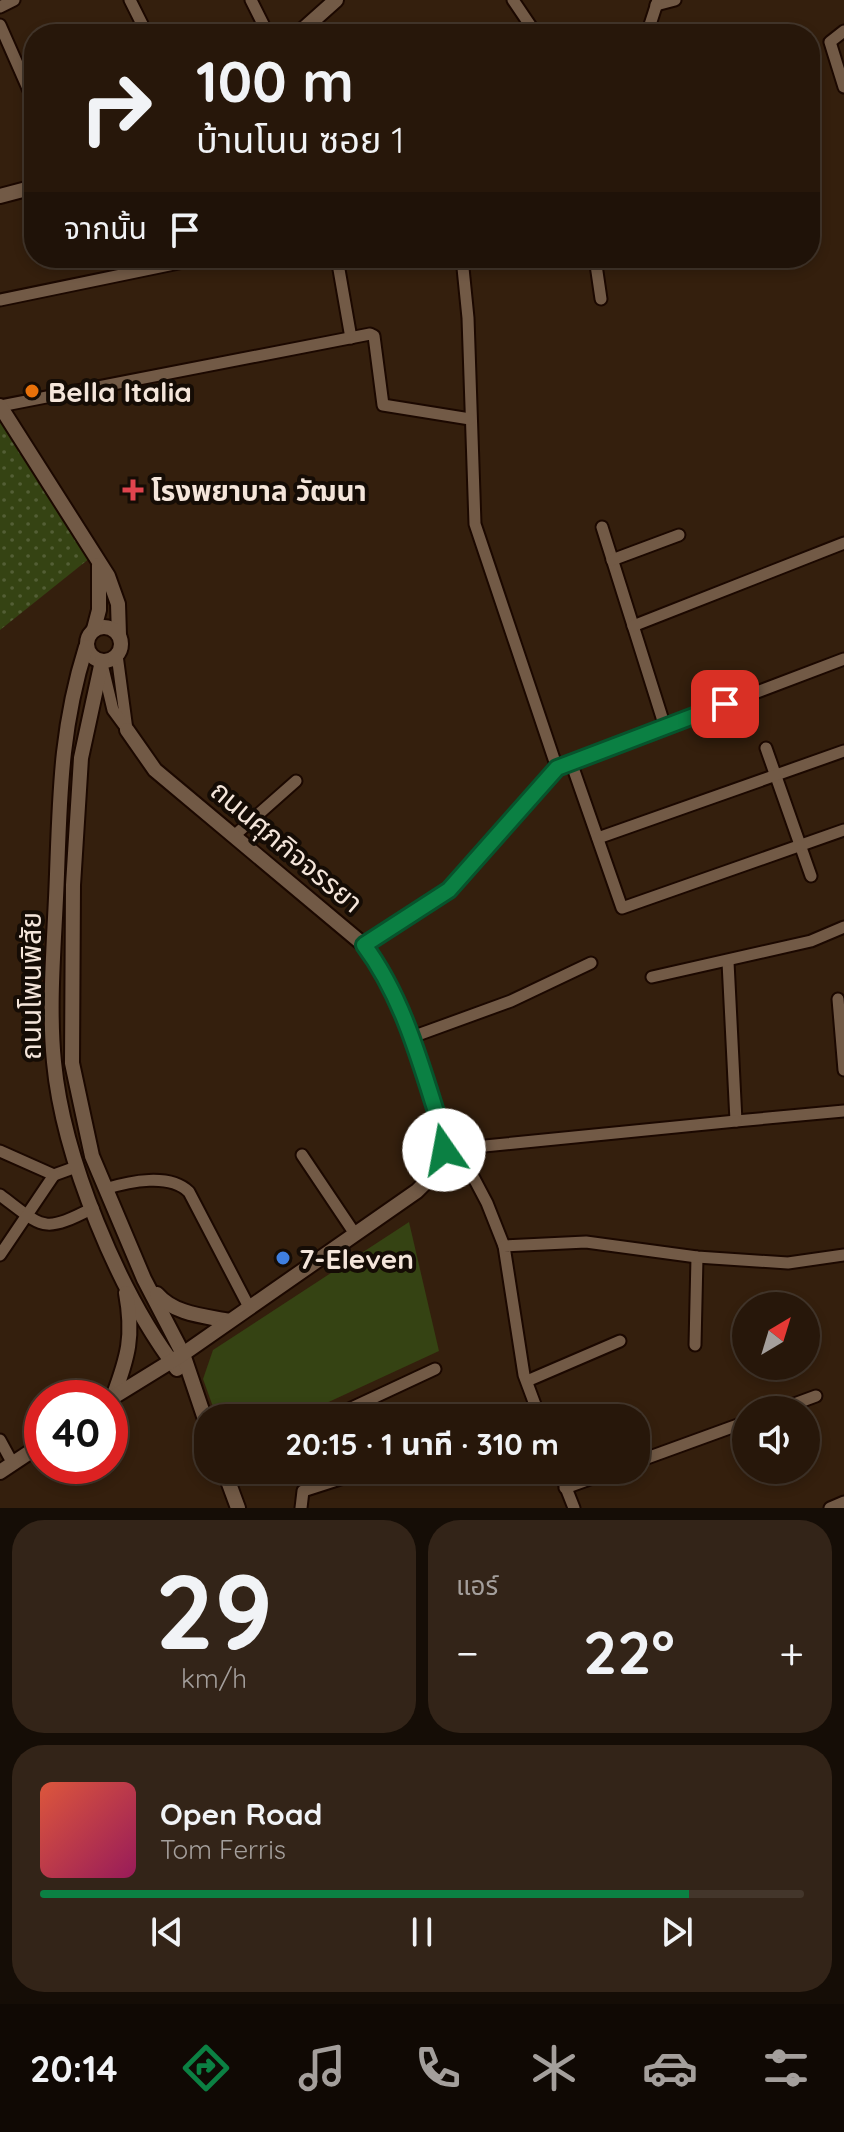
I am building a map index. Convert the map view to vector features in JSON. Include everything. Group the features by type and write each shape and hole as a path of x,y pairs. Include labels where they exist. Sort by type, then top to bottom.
{"street":[{"path":"0,7 14,0"},
{"path":"130,0 142,24"},
{"path":"251,0 263,24"},
{"path":"309,24 336,0"},
{"path":"513,0 529,24"},
{"path":"650,24 657,2 675,0"},
{"path":"0,25 24,79"},
{"path":"844,31 830,42 844,87"},
{"path":"0,196 24,190"},
{"path":"0,300 155,268"},
{"path":"339,268 351,338"},
{"path":"463,268 468,318 475,524 557,768"},
{"path":"596,268 601,299"},
{"path":"99,565 99,610 86,647 95,659 102,661 117,655 121,645 118,604 99,565 78,524 0,406 370,334 374,336 381,404 470,419"},
{"path":"602,527 665,727"},
{"path":"612,560 679,535"},
{"path":"633,626 844,543"},
{"path":"94,629 108,627 119,635"},
{"name":"ถนนโพนพิสัย","path":"86,647 69,702 63,752 53,977 54,1063 76,1167 124,1283 177,1358"},
{"name":"ถนนศุภกิจจรรยา","path":"117,655 127,730"},
{"path":"364,945 449,890 557,768 844,659"},
{"name":"ถนนโพนพิสัย","path":"102,661 81,758 73,885 72,1063 92,1156 199,1404"},
{"name":"ถนนศุภกิจจรรยา","path":"102,661 113,710 155,770 364,945 380,967 412,1037 443,1134 451,1149"},
{"path":"92,704 113,710"},
{"path":"766,748 811,876"},
{"path":"598,838 844,751"},
{"path":"571,762 622,908 844,830"},
{"path":"235,835 296,781"},
{"path":"652,977 811,941 844,927"},
{"path":"728,962 736,1121"},
{"path":"412,1037 511,1001 591,963"},
{"path":"838,999 844,1070"},
{"path":"128,1388 177,1358 355,1234 430,1178 451,1149 844,1111"},
{"path":"451,1149 487,1203 504,1246 516,1333 535,1404"},
{"path":"0,1151 54,1175"},
{"path":"302,1155 355,1234"},
{"path":"0,1255 54,1175 76,1167"},
{"path":"105,1189 170,1180 180,1183 189,1192 249,1307"},
{"path":"0,1195 43,1226 52,1226 93,1208"},
{"path":"504,1246 586,1242 697,1257 788,1263 844,1255"},
{"path":"695,1345 697,1257"},
{"path":"144,1279 165,1304 193,1314 229,1321"},
{"path":"118,1380 128,1356 132,1324 124,1283"},
{"path":"527,1381 620,1341"},
{"path":"360,1404 435,1369"},
{"path":"650,1457 732,1427"},
{"path":"0,1440 6,1468 24,1456"},
{"path":"229,1484 238,1508"},
{"path":"301,1508 303,1491 325,1484"},
{"path":"564,1484 574,1508"},
{"path":"565,1488 576,1484"},
{"path":"830,1508 844,1502"}],"green space":[{"path":"0,414 95,554 0,630"},
{"path":"409,1222 439,1351 324,1404 212,1404 203,1379 213,1350"}],"place":[{"name":"Bella Italia","path":"32,391"},
{"name":"โรงพยาบาล วัฒนา","path":"133,490"},
{"name":"7-Eleven","path":"283,1258"}],"route":[{"path":"444,1150 443,1134 412,1037 380,967 364,945 449,890 557,768 725,704"}]}
